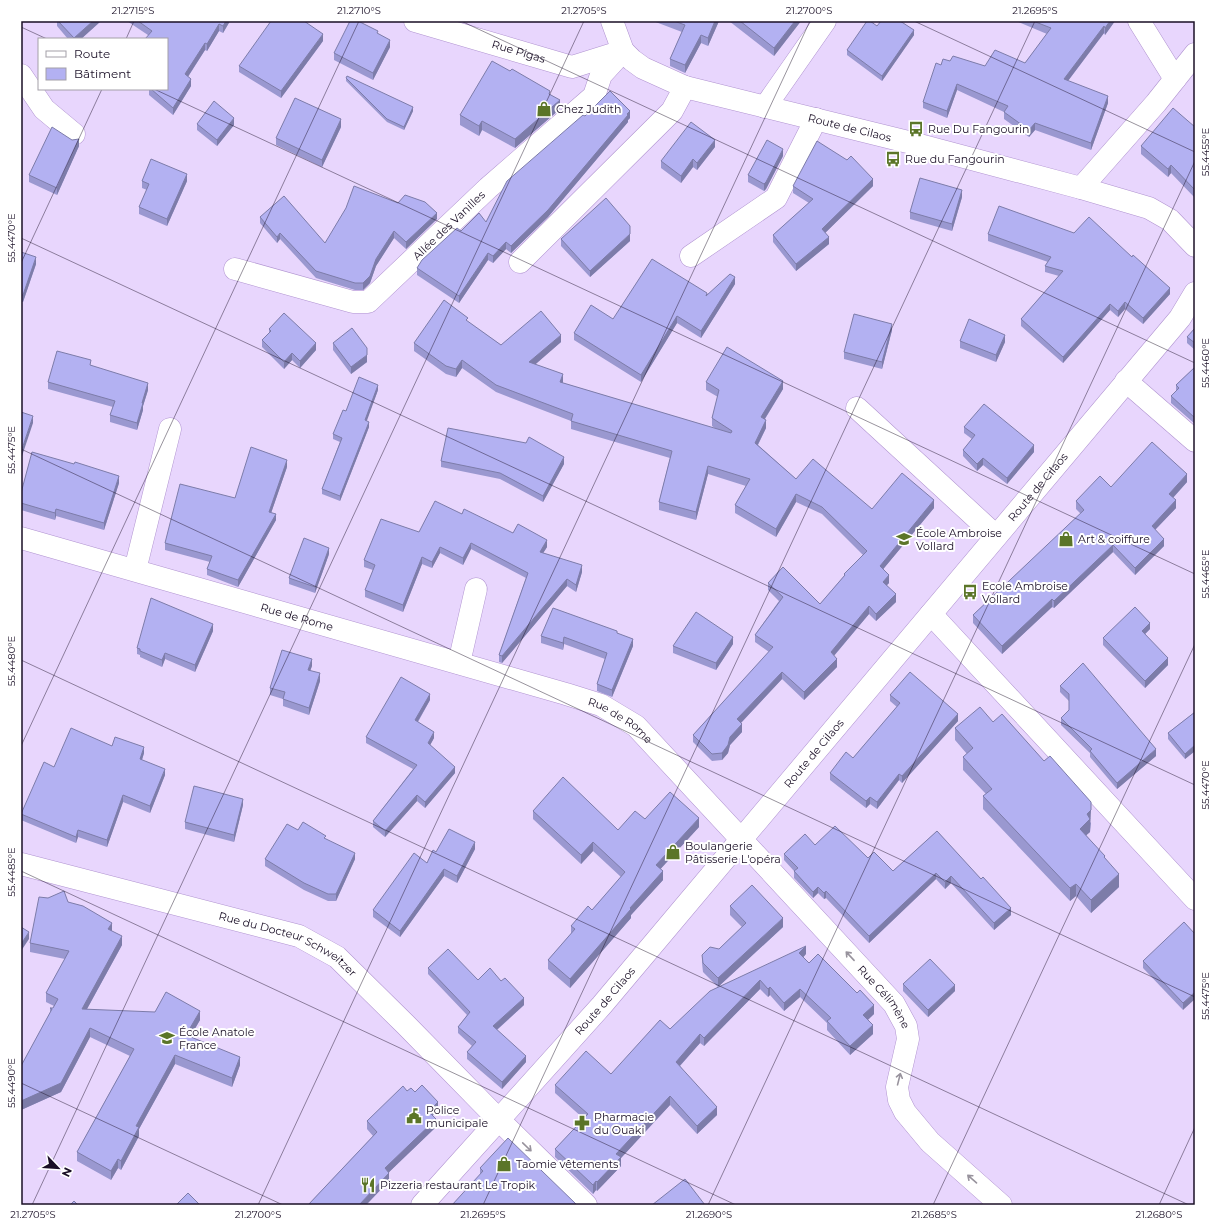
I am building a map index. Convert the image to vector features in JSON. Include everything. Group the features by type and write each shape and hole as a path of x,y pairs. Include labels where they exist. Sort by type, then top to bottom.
{"street":[{"name":"Rue Pigas","path":"415,21 572,67 623,51"},
{"name":"Route de Cilaos","path":"612,21 623,51 643,68 685,87 908,142 1081,188 1149,208 1170,220 1195,246"},
{"path":"765,107 825,21"},
{"path":"1139,21 1175,79"},
{"name":"Allée des Vanilles","path":"235,269 353,302 368,302 488,188 594,96 601,75 623,51"},
{"path":"1081,188 1195,54"},
{"path":"21,75 44,109 74,134"},
{"path":"520,262 672,111 685,87"},
{"path":"691,256 776,198 816,119"},
{"name":"Route de Cilaos","path":"422,1205 602,1005 742,840 1180,318 1195,293"},
{"path":"1126,381 1195,441"},
{"path":"857,408 996,536"},
{"path":"135,570 170,429"},
{"name":"Rue de Rome","path":"21,538 601,705 636,726 742,840"},
{"path":"459,663 476,589"},
{"path":"931,614 1195,899"},
{"name":"Rue Célimène","path":"742,840 894,1004 906,1026 908,1039 897,1087 899,1100 904,1112 930,1142 1002,1205"},
{"name":"Rue du Docteur Schweitzer","path":"21,864 299,936 337,957 406,1024 499,1120 586,1205"}],"building":[{"path":"58,21 93,21 74,38"},
{"path":"138,21 226,21 223,26 219,24 207,44 205,43 185,74 191,79 173,108 152,90 168,90 168,38 146,38 152,31"},
{"path":"271,21 304,21 323,34 281,91 239,66"},
{"path":"350,21 358,21 378,31 377,33 390,40 373,73 334,53"},
{"path":"674,21 715,21 708,38 701,35 685,65 670,59 685,25"},
{"path":"740,21 795,21 774,48"},
{"path":"867,21 870,21 877,26 881,21 900,21 914,30 882,76 847,50"},
{"path":"1033,21 1110,21 1105,28 1104,26 1064,79 1108,96 1091,143 1035,123 1029,130 1004,112 1008,106 957,84 947,111 923,102 936,63 941,65 943,59 950,61 953,56 985,66 995,50 1025,63 1051,28"},
{"path":"492,61 510,71 512,69 550,91 549,94 560,100 515,139 482,121 479,126 460,115"},
{"path":"347,76 413,107 404,127 387,119 346,78"},
{"path":"610,91 630,111 627,114 628,115 548,210 511,246 506,242 493,256 488,253 459,296 417,268 422,260 457,228 461,231 479,213 486,222 507,181 583,115 585,116"},
{"path":"295,98 341,119 322,160 276,138"},
{"path":"214,101 234,118 217,140 197,124"},
{"path":"1173,108 1195,127 1195,190 1171,165 1168,169 1141,146"},
{"path":"691,122 715,140 697,163 693,159 681,176 661,161"},
{"path":"52,127 72,140 79,139 57,188 29,175"},
{"path":"767,140 783,149 764,184 748,175"},
{"path":"817,141 847,160 851,156 873,179 822,229 829,237 796,264 773,235 813,199 793,186"},
{"path":"151,159 187,174 167,219 139,207 149,184 142,181"},
{"path":"920,178 962,190 952,224 910,212"},
{"path":"354,186 398,203 405,195 425,202 437,213 406,242 394,231 376,259 370,276 363,283 355,283 316,271 280,233 277,237 260,217 284,196 325,243 346,208"},
{"path":"606,198 630,226 630,234 590,271 561,239"},
{"path":"999,206 1074,233 1089,217 1132,257 1133,255 1170,288 1143,318 1125,302 1118,311 1110,304 1063,357 1021,319 1063,271 1045,266 1051,257 988,234"},
{"path":"21,252 36,257 23,295 21,295"},
{"path":"652,259 707,293 706,296 730,274 735,277 701,331 677,316 641,375 574,333 591,305 613,319"},
{"path":"444,300 468,318 466,320 501,345 541,311 561,335 529,362 563,374 560,382 731,433 732,431 712,418 719,390 706,382 727,347 783,381 761,417 766,420 755,443 796,479 813,459 872,509 902,473 934,500 880,566 889,575 883,582 896,594 876,614 869,606 831,652 837,659 804,692 782,672 737,719 742,724 730,737 728,745 722,753 712,754 693,735 773,647 755,635 783,597 768,583 783,567 820,604 845,575 844,574 867,551 822,507 796,494 776,529 735,505 750,479 708,466 696,512 659,502 672,451 571,421 573,414 496,385 462,360 456,369 446,366 414,343"},
{"path":"284,313 316,343 300,361 292,353 284,362 262,340 271,331 269,329"},
{"path":"854,314 892,324 882,362 844,352"},
{"path":"969,319 1005,335 996,355 960,341"},
{"path":"352,328 367,348 367,355 351,367 333,343"},
{"path":"1195,328 1195,343 1187,337"},
{"path":"57,351 91,360 90,365 148,383 137,423 110,415 115,401 48,382"},
{"path":"1195,367 1195,418 1171,396 1179,388 1176,385"},
{"path":"359,377 378,385 365,420 369,422 340,496 322,489 342,438 333,434 343,410 346,411"},
{"path":"984,404 1034,445 1007,478 983,458 977,464 963,450 975,435 964,427"},
{"path":"21,412 33,416 21,452"},
{"path":"448,428 526,443 529,437 564,457 543,496 500,473 441,461"},
{"path":"1152,442 1187,474 1169,494 1176,500 1152,526 1164,539 1135,568 1113,545 1054,601 1052,599 1002,646 973,615 1084,510 1076,501 1100,476 1111,487"},
{"path":"251,447 287,460 269,512 276,514 238,580 207,569 212,556 165,543 180,484 235,498"},
{"path":"32,452 74,464 75,462 119,476 104,523 56,509 55,513 21,503 21,493"},
{"path":"435,501 462,514 464,509 513,533 518,524 547,540 540,552 582,565 576,585 567,579 502,656 499,655 528,573 471,543 463,558 440,547 432,562 422,557 403,605 365,590 375,565 364,560 381,519 419,532"},
{"path":"304,538 329,548 315,587 289,578"},
{"path":"151,598 213,624 195,665 165,653 162,660 140,651 140,649 137,648"},
{"path":"1135,607 1150,623 1142,631 1168,658 1145,681 1103,638"},
{"path":"553,608 617,631 617,633 633,639 612,690 597,684 607,653 564,637 563,643 541,636"},
{"path":"696,612 733,637 716,663 673,646"},
{"path":"282,650 312,659 308,670 320,673 309,708 283,699 285,692 270,688"},
{"path":"1083,663 1156,749 1117,783 1090,751 1092,749 1061,718 1069,710 1069,694 1060,686"},
{"path":"910,672 958,714 902,776 899,774 877,802 870,797 866,801 830,773 846,752 853,758 900,703 890,695"},
{"path":"401,677 430,694 415,720 434,732 428,743 455,767 425,802 417,795 385,831 373,821 417,765 366,737"},
{"path":"980,707 993,722 1002,714 1044,761 1050,756 1091,802 1091,810 1087,814 1090,819 1080,829 1105,856 1104,857 1119,874 1091,900 1076,884 1070,888 983,796 992,789 963,757 973,748 955,728"},
{"path":"1195,712 1195,745 1185,754 1168,733"},
{"path":"71,728 112,746 115,737 144,747 140,759 165,769 150,806 123,795 107,840 78,830 76,837 21,814 44,762 54,767"},
{"path":"563,777 618,830 635,811 645,819 670,792 699,818 656,865 663,871 570,979 548,960 575,929 571,926 588,906 592,910 625,872 593,842 581,855 533,811"},
{"path":"194,786 243,799 234,835 185,822"},
{"path":"303,822 326,836 324,838 355,853 336,894 328,894 304,883 265,859 287,824 298,830"},
{"path":"835,826 868,858 874,852 893,871 937,831 981,879 983,877 1011,908 994,923 951,876 945,882 936,873 869,936 826,891 824,893 818,887 813,892 794,871 798,868 784,854 805,834 815,845"},
{"path":"449,829 475,842 457,876 444,869 400,931 373,910 414,853 427,863 433,850 436,852"},
{"path":"752,885 783,918 718,978 703,963 702,955 710,947 719,949 746,923 730,906"},
{"path":"64,891 68,902 83,906 112,923 108,929 122,936 82,1009 155,1012 166,992 200,1011 186,1035 240,1057 232,1078 175,1055 136,1126 139,1127 121,1161 118,1159 111,1171 77,1152 134,1049 90,1028 61,1083 21,1101 21,1066 52,1009 50,1008 53,1008 58,999 46,993 69,951 30,943 39,897 48,898"},
{"path":"1184,922 1195,934 1195,992 1183,1003 1143,961"},
{"path":"21,927 29,932 21,944"},
{"path":"806,946 799,953 809,963 818,954 857,993 860,990 874,1005 863,1015 873,1025 850,1046 827,1021 831,1018 800,989 784,1003 770,987 768,989 760,980 704,1038 700,1034 676,1062 717,1107 697,1126 670,1096 616,1154 621,1157 593,1185 555,1149 588,1114 555,1085 586,1051 611,1074 660,1020 670,1029 710,991"},
{"path":"448,949 478,980 490,968 501,981 505,978 524,998 493,1026 526,1056 502,1082 467,1052 476,1042 458,1027 470,1012 428,968"},
{"path":"930,959 955,985 928,1010 903,984"},
{"path":"422,1085 438,1102 431,1109 433,1112 431,1114 436,1119 385,1168 389,1173 359,1205 308,1205 377,1132 367,1121 403,1086 407,1091 411,1088 415,1092"},
{"path":"508,1138 576,1204 452,1205 483,1171 480,1168"},
{"path":"685,1179 705,1205 652,1205"},
{"path":"188,1193 200,1205 176,1205"},
{"path":"74,1201 78,1205 70,1205"}],"place":[{"name":"Chez Judith","path":"544,109"},
{"name":"Rue Du Fangourin","path":"916,129"},
{"name":"Rue du Fangourin","path":"893,159"},
{"name":"École Ambroise Vollard","path":"904,539"},
{"name":"Art & coiffure","path":"1066,539"},
{"name":"Ecole Ambroise Vollard","path":"970,592"},
{"name":"Boulangerie Pâtisserie L'opéra","path":"673,852"},
{"name":"École Anatole France","path":"167,1038"},
{"name":"Police municipale","path":"414,1116"},
{"name":"Pharmacie du Ouaki","path":"582,1123"},
{"name":"Taomie vêtements","path":"504,1164"},
{"name":"Pizzeria restaurant Le Tropik","path":"368,1185"}]}
